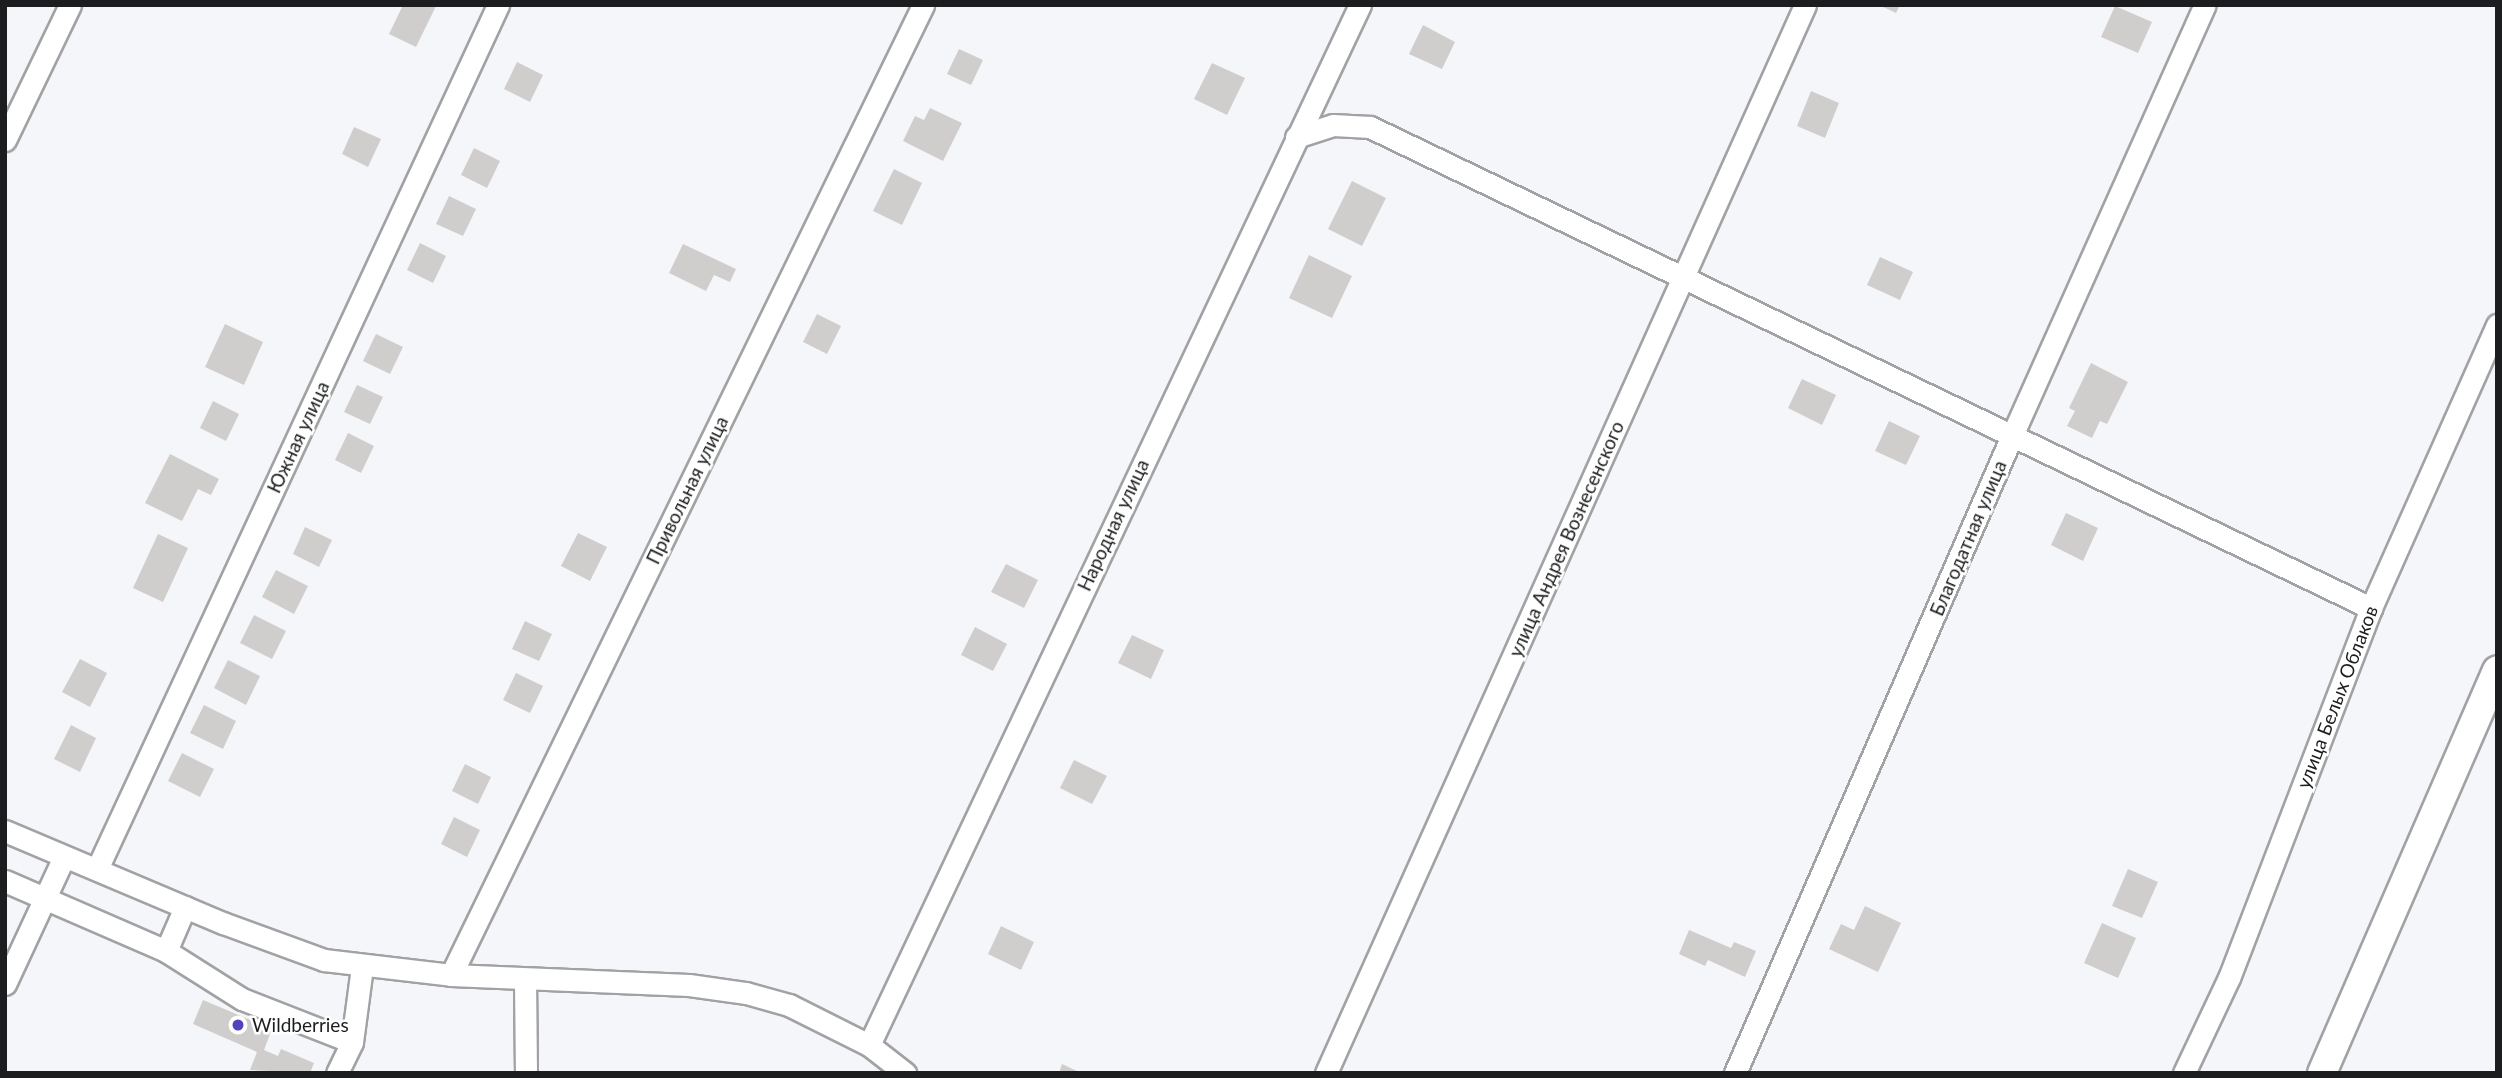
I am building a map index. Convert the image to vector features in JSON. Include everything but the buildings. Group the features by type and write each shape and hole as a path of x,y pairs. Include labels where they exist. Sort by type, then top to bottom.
{"street":[{"path":"5,140 71,5"},
{"name":"Южная улица","path":"97,869 498,5"},
{"name":"Привольная улица","path":"451,975 923,5"},
{"name":"Народная улица","path":"869,1045 1360,5"},
{"name":"улица Андрея Вознесенского","path":"1326,1073 1805,5"},
{"name":"Благодатная улица","path":"1735,1073 2011,438 2205,5"},
{"path":"1296,137 1333,125 1370,127 1684,277 2011,438 2371,608"},
{"name":"улица Белых Облаков","path":"2184,1073 2229,978 2371,608 2497,325"},
{"path":"2322,1073 2497,670"},
{"path":"5,831 185,907 324,960 362,967 451,975 689,985 746,993 789,1005 869,1045 905,1073"},
{"path":"5,984 47,899 64,857"},
{"path":"5,881 166,951 242,999 352,1042"},
{"path":"166,951 185,907"},
{"path":"337,1073 352,1042 362,967"},
{"path":"525,979 526,1073"}],"place":[{"name":"Wildberries","path":"238,1025"}]}
